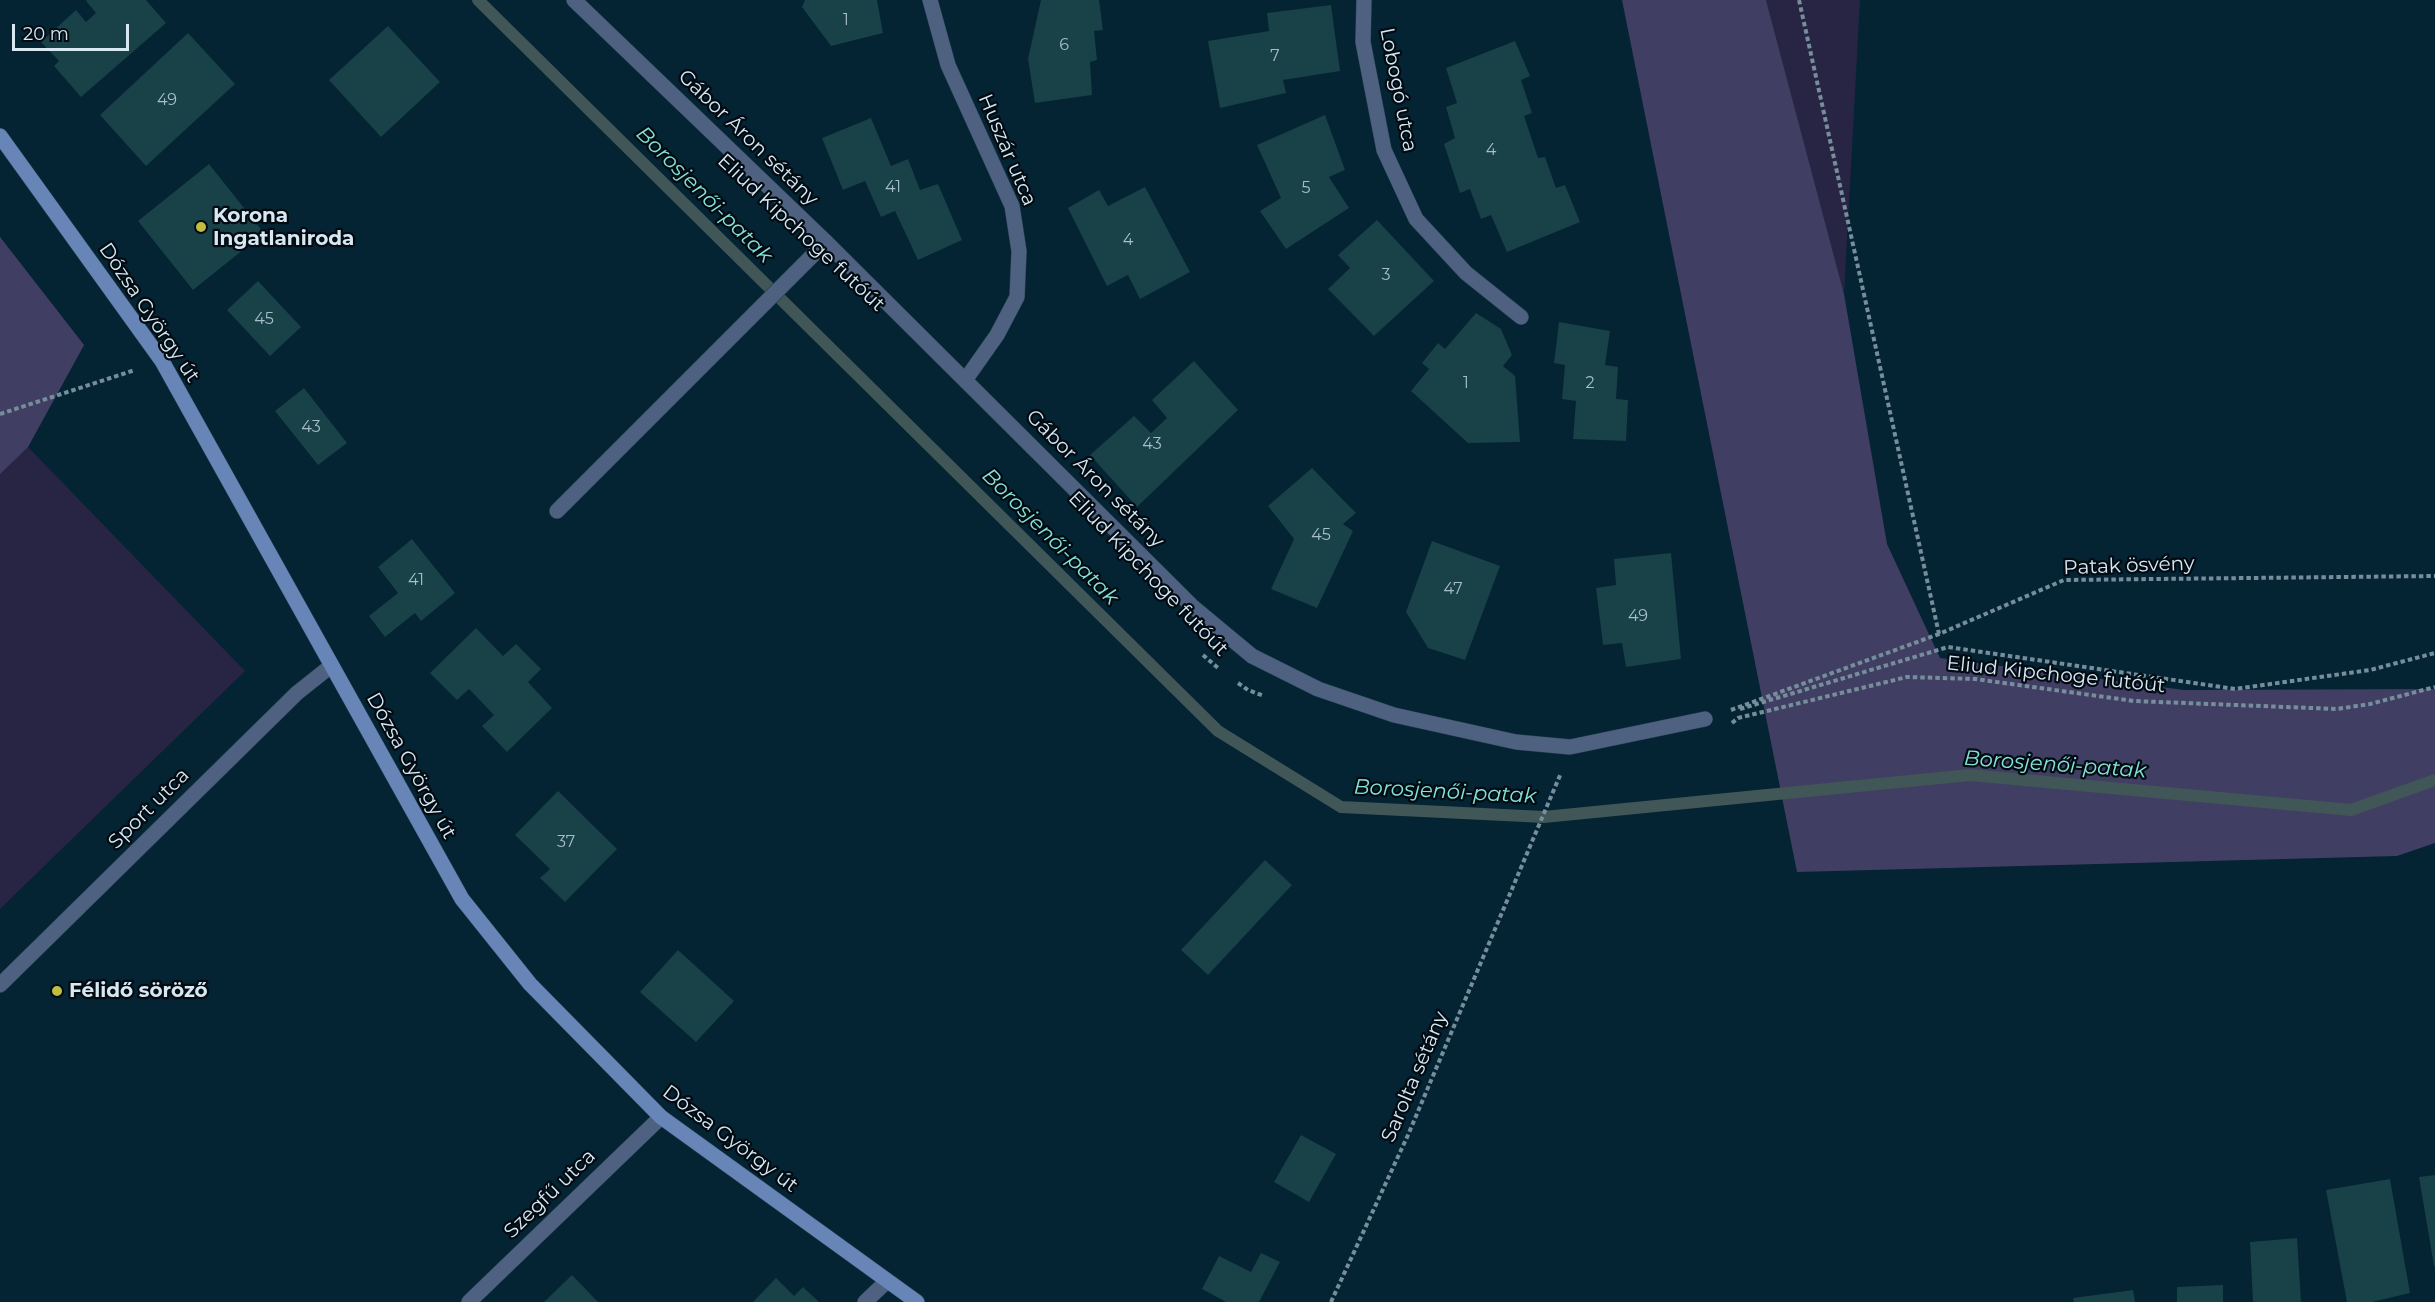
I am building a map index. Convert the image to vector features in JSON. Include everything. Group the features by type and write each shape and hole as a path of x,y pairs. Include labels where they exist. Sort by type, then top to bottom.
{"main road":[{"name":"Dózsa György út","path":"0,136 162,361 462,899 530,984 661,1117 886,1282 917,1302"}],"street":[{"name":"Gábor Áron sétány","path":"574,0 826,242 1193,607 1252,656 1318,688 1394,715 1516,742 1570,747 1705,719"},
{"name":"Huszár utca","path":"930,0 948,65 1012,206 1019,251 1017,297 997,335 966,380"},
{"name":"Lobogó utca","path":"1364,0 1363,42 1384,150 1416,219 1466,273 1521,316"},
{"path":"557,511 826,242"},
{"name":"Sport utca","path":"0,985 297,693 331,666"},
{"name":"Szegfű utca","path":"469,1302 661,1117"},
{"path":"865,1302 886,1282"}],"path":[{"path":"1799,0 1939,634"},
{"path":"0,414 162,361"},
{"name":"Patak ösvény","path":"1705,719 1939,634 2064,580 2435,576"},
{"path":"1705,719 1948,647 2235,689 2370,670 2435,653"},
{"name":"Eliud Kipchoge futóút","path":"1201,653 1219,668"},
{"name":"Eliud Kipchoge futóút","path":"1228,676 1248,690 1269,698"},
{"name":"Eliud Kipchoge futóút","path":"1730,726 1738,718 1908,677 1975,679 2134,701 2337,709 2370,704 2435,687"},
{"name":"Sarolta sétány","path":"1331,1302 1408,1135 1557,783"}],"shaded area":[{"path":"1622,0 1766,0 1844,294 1887,544 1940,658 2184,690 2435,689 2435,843 2397,856 1797,872"},
{"path":"1766,0 1860,0 1844,294"},
{"path":"0,237 84,345 28,447 245,671 0,909"},
{"path":"0,237 84,345 28,447 0,474"}],"building":[{"path":"87,0 146,0 166,23 81,97 54,66 59,61 41,42 76,10 86,22 96,13"},
{"path":"805,0 877,0 883,33 831,46 802,7"},
{"path":"1041,0 1099,0 1103,30 1094,31 1097,60 1090,62 1092,95 1035,103 1028,59"},
{"path":"1331,5 1340,71 1283,80 1286,93 1220,108 1208,41 1269,31 1267,13"},
{"path":"388,26 440,82 381,137 329,80"},
{"path":"188,33 235,84 146,166 100,115"},
{"path":"1515,41 1530,76 1521,80 1532,113 1524,116 1538,158 1545,157 1556,188 1565,185 1580,222 1507,252 1491,215 1481,219 1470,189 1460,193 1444,144 1455,138 1446,107 1457,103 1446,68"},
{"path":"1325,115 1345,170 1329,177 1349,208 1286,249 1260,211 1281,198 1257,145"},
{"path":"871,118 891,166 908,159 920,190 938,184 962,240 918,260 895,211 881,217 865,181 843,190 822,138"},
{"name":"Korona Ingatlaniroda","path":"209,164 264,233 193,290 138,221"},
{"path":"1145,187 1190,272 1140,299 1128,275 1107,286 1068,208 1099,190 1108,206"},
{"path":"1377,220 1434,281 1374,336 1328,289 1350,268 1338,255"},
{"path":"258,281 301,327 270,356 227,310"},
{"path":"1476,313 1501,329 1512,355 1503,366 1515,376 1520,442 1468,443 1411,391 1429,369 1422,363 1438,343 1445,349"},
{"path":"1559,322 1610,331 1605,365 1618,367 1616,399 1628,400 1626,441 1573,439 1576,401 1562,399 1565,365 1554,363"},
{"path":"1194,361 1238,410 1137,507 1090,455 1134,416 1151,433 1167,418 1152,400"},
{"path":"304,388 347,443 318,465 275,411"},
{"path":"1312,468 1356,513 1343,524 1353,531 1317,608 1271,589 1294,539 1268,506"},
{"path":"412,539 455,593 421,621 415,613 385,637 369,616 398,593 378,567"},
{"path":"1432,541 1500,566 1465,660 1428,648 1406,612"},
{"path":"1671,553 1681,659 1626,667 1622,643 1603,645 1596,588 1616,585 1614,559"},
{"path":"476,628 503,656 516,644 541,669 528,682 552,708 507,752 482,726 494,715 469,689 457,700 430,673"},
{"path":"558,791 617,849 565,902 540,878 550,869 515,835"},
{"path":"1265,860 1292,885 1208,975 1181,950"},
{"path":"678,950 734,1001 696,1042 640,992"},
{"path":"1301,1135 1336,1154 1309,1202 1274,1182"},
{"path":"2435,1175 2435,1266 2434,1266 2419,1177"},
{"path":"2390,1179 2410,1293 2372,1302 2347,1302 2326,1190"},
{"path":"2297,1238 2301,1302 2253,1302 2250,1242"},
{"path":"1261,1253 1280,1262 1259,1302 1226,1302 1202,1289 1219,1256 1251,1272"},
{"path":"572,1275 598,1302 544,1302"},
{"path":"776,1278 794,1296 803,1287 819,1302 753,1302"},
{"path":"2223,1285 2223,1302 2177,1302 2177,1287"},
{"path":"2133,1290 2135,1302 2074,1302 2073,1298"}],"waterway":[{"name":"Borosjenői-patak","path":"478,0 1218,731 1341,807 1544,817 1970,775 2351,810 2435,780"}],"place":[{"name":"Korona Ingatlaniroda","path":"201,227"},
{"name":"Félidő söröző","path":"57,991"}]}
